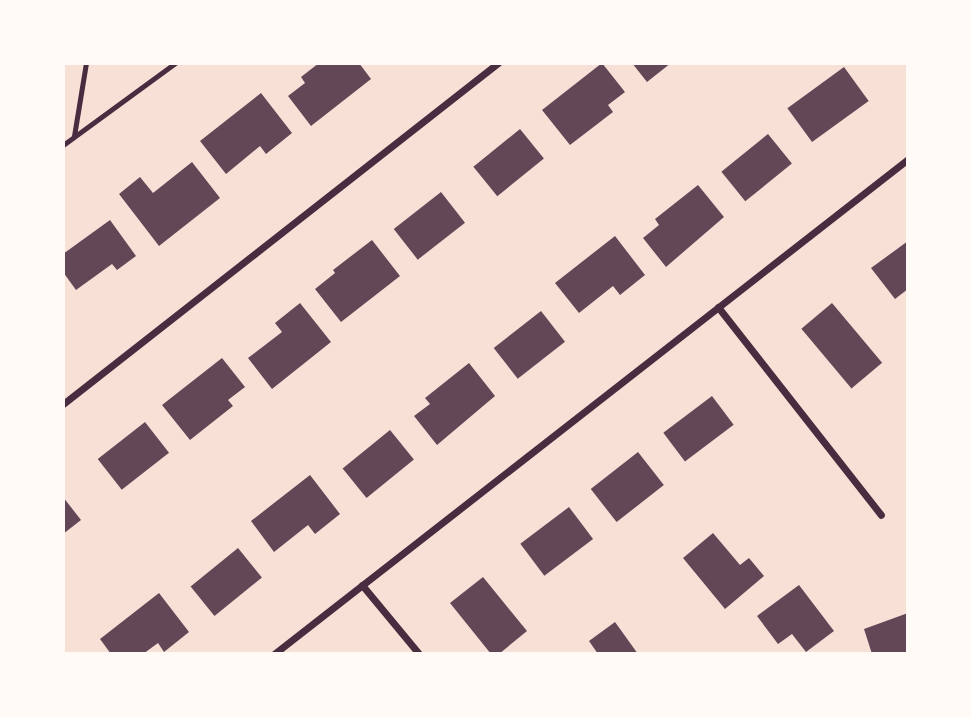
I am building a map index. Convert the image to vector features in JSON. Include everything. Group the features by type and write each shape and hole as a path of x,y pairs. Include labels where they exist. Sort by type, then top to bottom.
{"street":[{"path":"63,404 498,63"},
{"path":"274,654 908,159"},
{"path":"718,307 881,515"},
{"path":"362,585 419,654"}],"lane":[{"path":"74,136 86,63"},
{"path":"63,145 175,63"}],"building":[{"path":"319,63 359,63 371,79 311,126 288,96 305,83 301,77"},
{"path":"602,63 625,92 608,105 613,112 570,145 542,110"},
{"path":"632,63 671,63 647,82"},
{"path":"844,67 869,101 812,142 787,108"},
{"path":"261,93 292,133 266,154 260,146 226,174 200,141"},
{"path":"520,129 544,159 497,196 473,167"},
{"path":"768,134 792,164 745,201 721,172"},
{"path":"192,162 220,198 159,246 119,194 140,177 153,193"},
{"path":"698,185 724,217 666,267 643,238 659,225 655,219"},
{"path":"441,192 465,223 418,260 394,229"},
{"path":"110,220 136,256 117,270 112,264 76,290 63,272 63,254"},
{"path":"615,236 645,275 620,295 613,286 579,313 555,283"},
{"path":"372,240 400,276 341,322 315,289 335,273 333,270"},
{"path":"908,241 908,289 895,299 871,268"},
{"path":"300,303 331,342 272,389 248,358 282,332 275,323"},
{"path":"832,303 882,363 851,388 801,329"},
{"path":"541,311 565,342 518,379 494,348"},
{"path":"222,358 245,387 228,400 233,406 190,440 162,405"},
{"path":"469,363 495,396 437,445 414,416 430,404 425,398"},
{"path":"712,396 734,425 685,461 663,433"},
{"path":"145,422 169,453 122,490 98,459"},
{"path":"390,430 414,460 367,498 343,468"},
{"path":"638,452 664,485 617,522 591,489"},
{"path":"310,475 340,514 315,534 308,525 274,552 251,521"},
{"path":"63,497 81,520 63,534"},
{"path":"569,507 593,539 544,576 520,544"},
{"path":"713,533 740,565 749,558 764,576 725,609 683,558"},
{"path":"238,548 262,578 215,616 191,586"},
{"path":"483,577 527,631 499,654 491,654 450,603"},
{"path":"799,585 834,631 806,652 792,634 778,644 757,616"},
{"path":"159,593 189,632 164,652 158,643 143,654 111,654 100,639"},
{"path":"908,613 908,654 872,654 864,629"},
{"path":"615,622 638,654 598,654 589,641"}]}
